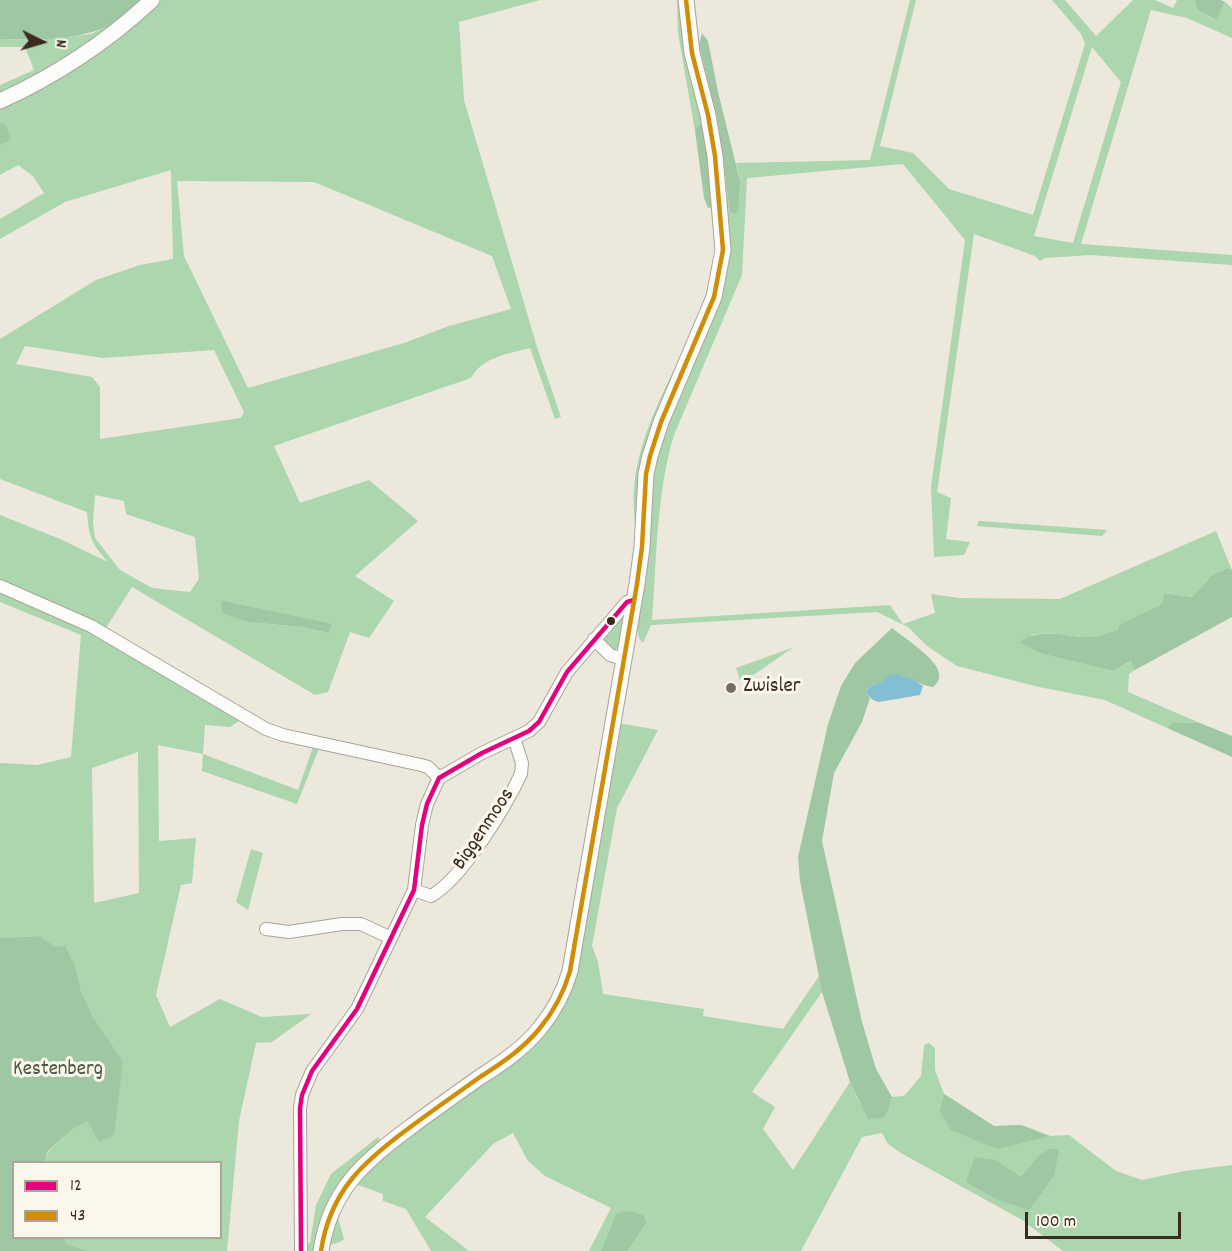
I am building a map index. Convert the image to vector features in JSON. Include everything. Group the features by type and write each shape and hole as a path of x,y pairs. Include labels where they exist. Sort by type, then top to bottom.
{"main road":[{"path":"0,101 28,87 92,48 152,0"},
{"path":"321,1251 331,1213 354,1174 388,1144 521,1048 541,1027 561,996 570,971 577,943 634,600 642,547 644,492 650,456 661,422 714,297 723,250 715,156 708,115 692,53 686,0"}],"street":[{"path":"0,586 91,626 266,729 283,735 421,765 428,767 439,778 482,753 529,731 539,722 564,677 627,602 634,600"},
{"path":"594,639 610,655 624,659"},
{"name":"Biggenmoos","path":"414,890 431,896 457,874 476,851 521,774 522,763 514,738"},
{"name":"Biggenmoos","path":"301,1251 300,1108 303,1095 312,1071 357,1009 414,890 422,825 430,797 439,778"},
{"path":"266,929 289,932 342,924 361,924 392,938"}],"green space":[{"path":"0,0 143,0 122,19 94,32 63,38 0,39"},
{"path":"161,0 540,0 459,22 464,100 537,347 561,417 555,419 530,348 489,361 482,365 471,378 274,446 300,503 369,480 418,521 355,576 394,601 369,638 350,632 328,692 315,695 132,587 104,631 0,584 0,515 60,539 108,562 92,539 87,512 0,479 0,339 96,280 140,265 173,259 171,170 65,202 0,239 0,219 44,193 33,176 18,165 0,175 0,145 7,142 4,123 0,123 0,108","holes":["177,181 314,182 492,256 511,309 248,388 184,256","25,346 103,358 214,350 244,412 241,418 100,439 100,387 92,377 16,364","95,495 124,501 126,514 195,537 199,579 190,592 152,588 120,570 95,538 93,523","222,600 271,611 327,633 302,627 247,622 223,613"]},
{"path":"677,0 682,0 705,125 699,124 695,131 678,33"},
{"path":"910,0 916,0 880,146 913,153 949,189 1033,215 1085,44 1081,34 1052,0 1065,0 1096,36 1133,0 1155,0 1173,8 1177,0 1195,0 1197,10 1215,20 1225,2 1232,8 1232,38 1187,18 1151,10 1081,244 1232,255 1232,265 1091,255 1045,258 1040,261 1035,256 974,234 937,492 951,498 946,539 970,542 964,555 934,557 931,487 965,240 903,164 747,178 742,275 674,435 668,458 660,503 652,620 890,605 903,624 935,613 931,594 959,598 1060,599 1216,531 1232,570 1228,568 1213,574 1194,597 1164,593 1162,604 1118,625 1119,629 1094,638 1047,633 1031,635 1039,653 1113,671 1132,661 1135,670 1129,674 1128,692 1200,723 1173,722 1167,728 1105,700 1039,687 957,666 927,646 908,627 877,612 651,625 643,643 639,638 637,627 653,469 668,423 723,289 696,44 699,44 718,122 730,212 735,214 740,181 736,163 870,160","holes":["1092,47 1121,82 1073,243 1034,236"]},
{"path":"1195,0 1225,2 1216,20 1197,10"},
{"path":"123,18 63,59 0,95 0,85 34,70 25,47 0,47 0,39 38,40 91,34"},
{"path":"702,33 708,41 740,181 738,211 735,214 730,212 718,122 699,44"},
{"path":"0,123 4,123 11,137 0,145"},
{"path":"699,124 705,125 716,206 708,208 704,198 695,131"},
{"path":"716,244 718,244 710,296 674,383 637,525 635,525 634,488 643,444 659,402 701,311"},
{"path":"979,521 1107,530 1102,536 977,526"},
{"path":"1228,568 1232,570 1232,617 1135,670 1131,661 1113,671 1039,653 1020,642 1029,637 1046,634 1091,637 1105,634 1119,629 1118,625 1162,604 1164,593 1193,597 1213,574"},
{"path":"0,590 69,618 242,719 230,727 205,725 203,754 158,745 159,841 196,838 192,883 181,885 156,995 170,1027 220,999 262,1017 311,1014 272,1042 256,1043 239,1121 227,1251 87,1251 67,1244 64,1239 222,1239 222,1161 45,1161 47,1153 74,1128 89,1120 123,1061 93,1017 81,991 76,969 56,947 40,936 0,938 0,763 37,765 71,757 81,635 0,602","holes":["138,752 139,893 94,903 92,768"]},
{"path":"221,600 332,624 328,633 302,627 247,622 222,613"},
{"path":"622,614 625,614 620,647 613,650 603,642 604,637"},
{"path":"892,628 933,662 939,674 939,680 933,687 909,679 892,680 870,686 866,693 870,698 862,722 834,773 822,841 862,1022 876,1069 892,1097 884,1118 868,1119 850,1082 822,992 800,881 798,857 828,724 841,686 855,663"},
{"path":"794,647 755,674 740,680 736,668"},
{"path":"1173,722 1200,723 1232,736 1232,757 1167,728"},
{"path":"618,723 658,730 617,808 592,946 598,962 603,994 704,1009 703,1016 783,1029 819,976 822,992 752,1092 775,1107 763,1129 793,1170 850,1082 858,1100 872,1118 884,1118 892,1097 904,1096 921,1076 924,1045 929,1043 935,1048 935,1070 944,1094 994,1126 1021,1125 1050,1136 1069,1135 1116,1171 1142,1180 1185,1171 1232,1165 1232,1251 1063,1251 1022,1220 901,1153 888,1144 882,1133 862,1137 801,1251 628,1251 647,1222 616,1214 601,1251 589,1251 611,1208 545,1176 528,1161 513,1133 493,1144 425,1217 469,1251 431,1251 406,1209 383,1201 383,1194 355,1184 366,1171 435,1116 566,1000 582,949"},
{"path":"314,744 320,746 297,804 202,771 203,754 298,790"},
{"path":"251,849 263,853 248,910 236,902"},
{"name":"Kestenberg","path":"40,936 56,947 65,946 93,1017 123,1061 114,1135 99,1142 88,1121 74,1128 47,1152 45,1161 12,1161 12,1239 64,1239 67,1244 87,1251 0,1251 0,938"},
{"path":"944,1094 994,1126 1021,1125 1050,1136 997,1149 951,1130 940,1111"},
{"path":"378,1137 382,1143 359,1161 317,1251 305,1251 306,1244 310,1243 316,1205 331,1174"},
{"path":"1050,1149 1059,1149 1054,1176 1029,1210 998,1200 966,1182 975,1157 995,1160 1021,1177 1040,1155"},
{"path":"629,1211 643,1215 647,1222 628,1251 601,1251 616,1214"},
{"path":"337,1214 344,1239 327,1246"}],"water":[{"path":"894,674 914,680 923,686 920,695 879,702 866,693 870,686"}],"transit line":[{"name":"43","path":"321,1251 332,1211 351,1180 363,1166 409,1128 504,1061 527,1042 554,1008 570,971 637,584 642,547 646,474 661,422 714,297 723,250 715,156 708,115 692,53 686,0"},
{"name":"12","path":"301,1251 300,1108 302,1095 312,1071 357,1009 414,890 422,825 427,804 439,778 482,753 529,731 539,722 567,672 627,602 634,600"}],"place":[{"name":"Zwisler","path":"731,688"}]}
